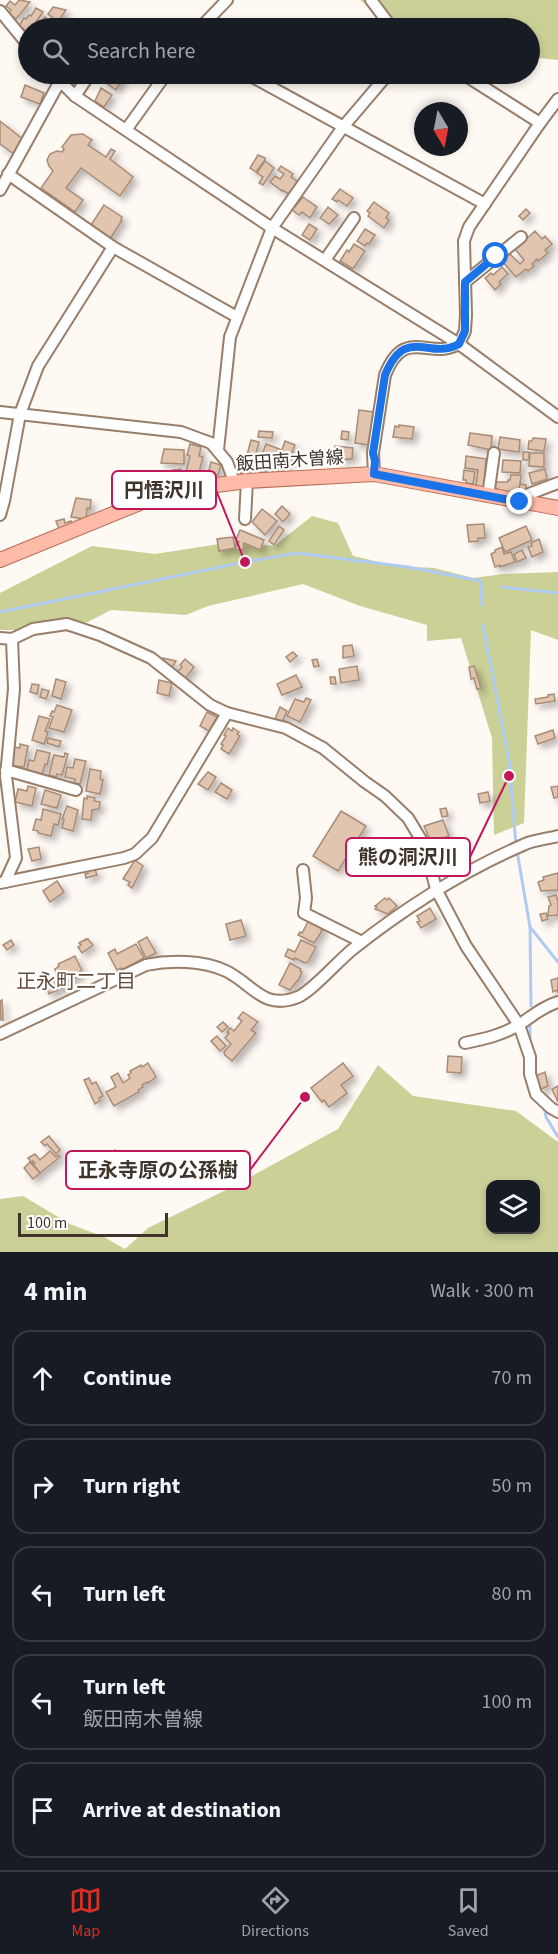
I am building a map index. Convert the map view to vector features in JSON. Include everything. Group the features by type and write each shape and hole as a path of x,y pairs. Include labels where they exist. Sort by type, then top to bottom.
{"main road":[{"name":"飯田南木曽線","path":"0,560 157,496 194,488 247,481 374,474 558,508"}],"street":[{"path":"210,18 227,0"},
{"path":"371,0 384,18"},
{"path":"0,10 18,32"},
{"path":"0,190 53,84"},
{"path":"63,84 75,96 272,228 459,344 558,417"},
{"path":"75,96 83,84"},
{"path":"126,130 159,84"},
{"path":"265,84 485,204"},
{"path":"218,450 230,337 272,228 343,127 380,84"},
{"path":"479,84 540,123"},
{"path":"374,474 373,453 385,375 390,363 396,355 408,347 445,349 459,344 465,331 464,241 469,227 558,99"},
{"path":"8,174 113,247 237,317"},
{"path":"325,260 354,218"},
{"path":"465,282 521,237"},
{"path":"0,515 20,414 38,366 113,247"},
{"path":"0,411 181,432 211,443 227,462 232,483"},
{"path":"488,496 494,453"},
{"path":"245,519 247,481"},
{"path":"520,502 529,494 558,483"},
{"path":"0,638 12,639 47,626 67,624 82,628 151,658 210,705 227,713 286,728 323,748 386,796 408,818 425,846 436,889 466,946 519,1025 530,1057 530,1074 536,1094 550,1108 558,1112"},
{"path":"2,882 16,858 4,773 14,689 12,639"},
{"path":"2,882 135,854 152,838 227,713"},
{"path":"4,773 76,790"},
{"path":"0,1034 146,965 163,961 191,962 224,970 266,999 297,998 305,994 338,961 382,926 436,889 524,844 558,836"},
{"path":"303,870 306,898 304,913 362,942"},
{"path":"465,1043 494,1037 519,1025 542,1007 558,1002"}],"green space":[{"path":"360,0 558,0 558,60 540,58 540,18 384,18"},
{"path":"312,516 338,523 353,556 397,566 434,568 473,578 504,574 558,572 558,640 531,630 524,823 494,835 492,738 461,638 427,641 427,625 360,606 303,584 208,606 186,615 111,610 88,622 59,622 21,630 0,630 0,593 92,546 155,554 232,542 274,546"},
{"path":"378,1065 413,1096 516,1111 558,1142 558,1252 0,1252 0,1199 23,1196 70,1224 104,1237 125,1249 148,1228 228,1189 338,1129"}],"building":[{"path":"19,0 30,2 16,19 9,13 11,10 6,6 10,1 15,5"},
{"path":"53,7 66,10 61,18 53,18 48,14"},
{"path":"36,8 43,12 39,18 27,18"},
{"path":"108,84 120,84 116,90"},
{"path":"25,85 44,93 40,104 21,97"},
{"path":"101,88 112,95 104,107 95,101"},
{"path":"0,121 24,140 14,154 0,144"},
{"path":"83,134 92,140 88,145 106,157 111,149 115,151 110,159 133,177 120,196 81,168 66,188 83,200 75,212 41,188 53,171 47,160 50,154 57,151 62,152 64,149 62,147 71,135"},
{"path":"258,155 265,160 256,172 250,168"},
{"path":"265,161 274,168 263,185 259,183 263,177 257,173"},
{"path":"281,166 293,174 291,177 300,183 291,195 270,182 275,176 280,179 284,174 278,170"},
{"path":"340,189 353,198 347,206 332,199"},
{"path":"303,197 317,207 310,218 302,212 299,215 292,210"},
{"path":"374,202 389,213 386,218 389,220 384,228 368,216 370,213 367,211"},
{"path":"104,205 122,217 110,239 91,230 93,226 91,225"},
{"path":"328,207 338,215 329,224 320,218"},
{"path":"526,209 530,213 523,220 519,216"},
{"path":"309,224 317,229 310,240 302,235"},
{"path":"365,229 375,235 365,246 357,241"},
{"path":"535,231 542,239 545,236 552,244 545,250 548,253 532,264 534,266 516,277 502,261 510,254 520,264 524,260 515,249"},
{"path":"354,244 365,251 353,269 340,261"},
{"path":"502,267 508,274 499,282 501,284 495,290 485,278 491,273 493,275"},
{"path":"359,410 373,412 369,445 355,443"},
{"path":"399,425 414,427 412,439 393,437 395,426 399,427"},
{"path":"259,431 273,432 272,438 258,437"},
{"path":"342,431 349,432 348,440 341,439"},
{"path":"470,433 492,436 491,450 468,445"},
{"path":"500,437 520,440 519,452 498,449"},
{"path":"533,438 546,439 544,451 528,449 529,441"},
{"path":"251,440 259,442 254,461 246,459"},
{"path":"285,441 295,445 282,473 276,471 275,473 267,469 264,474 241,474 241,466 258,465 266,444 282,450"},
{"path":"190,444 201,447 199,456 203,457 197,480 186,481 187,484 169,486 168,476 174,476 173,470 181,469 182,472 186,472"},
{"path":"335,446 353,448 352,459 333,459"},
{"path":"164,449 184,450 184,464 161,463"},
{"path":"523,452 529,452 529,460 523,460"},
{"path":"530,453 544,453 544,467 529,466"},
{"path":"466,456 486,459 484,488 476,486 478,470 465,468"},
{"path":"503,460 521,461 520,473 502,472"},
{"path":"211,462 221,465 214,480 207,478"},
{"path":"545,469 547,479 532,484 529,473"},
{"path":"464,470 475,472 473,484 463,480"},
{"path":"511,475 521,475 519,492 498,491 495,488 496,482 508,482"},
{"path":"520,484 526,485 526,490 519,490"},
{"path":"76,498 91,500 90,509 87,508 86,519 71,517"},
{"path":"282,506 290,514 283,522 275,514"},
{"path":"262,509 277,521 265,535 252,522"},
{"path":"64,519 65,523 71,521 72,524 59,529 56,521"},
{"path":"484,524 485,538 469,542 467,525"},
{"path":"279,526 284,530 274,545 269,541"},
{"path":"526,526 532,540 505,552 499,538"},
{"path":"240,530 264,540 260,550 244,543 245,549 236,550 239,542 236,540"},
{"path":"233,537 235,548 219,551 217,539"},
{"path":"539,539 543,552 532,557 528,547"},
{"path":"502,547 504,554 511,552 515,562 495,567 491,554"},
{"path":"522,550 526,558 517,562 514,554"},
{"path":"352,645 354,656 343,658 343,646"},
{"path":"293,652 297,656 290,662 286,657"},
{"path":"163,658 176,661 171,669 160,662"},
{"path":"185,659 194,667 184,680 176,673 182,667 180,665"},
{"path":"317,659 319,666 314,667 312,660"},
{"path":"357,666 359,680 341,683 339,669"},
{"path":"474,666 481,688 477,689 474,678 471,679 469,667"},
{"path":"296,675 302,687 282,695 277,684"},
{"path":"330,677 335,677 336,684 331,684"},
{"path":"56,679 66,682 61,699 52,696"},
{"path":"159,680 172,683 169,696 157,693"},
{"path":"32,684 39,685 37,694 30,692"},
{"path":"42,689 49,691 46,699 40,697"},
{"path":"554,694 555,701 536,704 535,699"},
{"path":"306,698 311,700 300,722 287,716 295,699 304,702"},
{"path":"57,705 72,710 64,732 49,728 53,717 50,716"},
{"path":"280,707 287,711 282,722 275,719"},
{"path":"207,712 217,717 209,731 200,726"},
{"path":"39,716 50,719 45,731 48,732 44,744 32,740"},
{"path":"228,728 239,732 237,734 240,736 229,754 221,749"},
{"path":"553,730 555,738 538,744 535,736"},
{"path":"48,738 61,741 59,747 47,743"},
{"path":"20,744 28,746 24,767 10,768 14,747 20,748"},
{"path":"37,750 50,753 42,774 27,770 29,760 34,761"},
{"path":"65,753 68,754 62,775 57,774 56,777 49,775 54,755 64,757"},
{"path":"75,759 86,761 80,784 75,783 75,779 65,777 67,767 73,768"},
{"path":"90,769 101,771 100,779 103,780 100,794 86,791"},
{"path":"208,772 216,777 208,790 198,784"},
{"path":"221,783 232,790 227,799 215,792"},
{"path":"28,786 36,788 32,806 15,802 18,789 27,791"},
{"path":"558,786 558,797 554,798 551,787"},
{"path":"45,790 61,795 57,808 41,804"},
{"path":"488,792 490,801 480,803 478,794"},
{"path":"87,796 100,802 99,809 92,810 91,820 82,819 84,798 87,799"},
{"path":"67,806 78,810 73,831 62,828 64,819 62,819"},
{"path":"446,808 448,816 442,817 440,809"},
{"path":"43,809 61,814 58,825 54,824 51,836 33,830 36,819 41,820"},
{"path":"341,811 366,826 338,871 313,856"},
{"path":"443,820 449,836 431,842 424,826"},
{"path":"39,847 41,859 32,861 28,849"},
{"path":"135,860 143,866 132,888 128,885 130,882 123,879"},
{"path":"95,869 97,875 86,878 87,871"},
{"path":"558,873 558,890 541,891 538,882 544,880 543,877"},
{"path":"57,881 64,892 50,902 43,891"},
{"path":"556,895 558,915 547,916 551,905 548,897"},
{"path":"385,898 387,900 389,898 397,906 388,914 375,909 377,907 375,906"},
{"path":"430,908 436,919 421,928 417,922 420,921 417,916"},
{"path":"546,913 548,919 542,921 540,914"},
{"path":"310,918 323,925 314,943 298,935 302,933"},
{"path":"241,920 246,936 230,940 226,924"},
{"path":"147,937 156,953 146,958 138,942"},
{"path":"86,939 93,945 82,953 78,947 81,945 79,943"},
{"path":"11,940 14,945 7,950 3,945"},
{"path":"301,940 316,947 308,962 305,963 285,956 288,949 295,952"},
{"path":"136,944 144,958 122,970 121,968 117,970 108,953 115,949 117,954"},
{"path":"75,956 82,971 77,973 79,976 67,982 68,985 49,994 42,978 48,975 51,981 57,978 55,969 59,966 58,964"},
{"path":"290,963 302,972 290,990 279,985"},
{"path":"558,978 558,993 557,990 553,992 551,980"},
{"path":"2,1000 3,1020 1,1020 0,1001"},
{"path":"243,1012 258,1022 251,1030 256,1033 232,1061 224,1052 231,1044 225,1038 230,1028 234,1031 242,1021 238,1018"},
{"path":"223,1022 228,1027 222,1032 217,1027"},
{"path":"217,1036 226,1046 220,1051 211,1041"},
{"path":"448,1056 462,1057 461,1073 447,1072"},
{"path":"148,1063 156,1077 142,1085 139,1092 114,1106 106,1092 116,1087 111,1077 118,1073 123,1083 130,1078 128,1075 130,1071"},
{"path":"343,1063 353,1076 341,1085 347,1093 329,1107 311,1088"},
{"path":"545,1072 548,1086 541,1089 541,1092 535,1076"},
{"path":"89,1078 92,1084 96,1082 103,1096 95,1104 84,1080"},
{"path":"558,1086 558,1102 552,1089"},
{"path":"49,1136 60,1150 56,1154 47,1144 45,1146 41,1142"},
{"path":"115,1150 120,1160 111,1166 113,1173 99,1182 91,1171 95,1169 93,1167 110,1157 108,1154"},
{"path":"50,1151 56,1157 58,1155 60,1157 40,1173 33,1164 35,1163 28,1158 35,1154 40,1160"},
{"path":"30,1162 40,1173 33,1179 24,1168"}],"waterway":[{"path":"0,612 297,553 408,567 481,581 482,605"},
{"path":"502,587 558,593"},
{"path":"483,625 509,761 516,845"},
{"path":"517,851 530,927 558,962"},
{"path":"530,927 531,1006"},
{"path":"530,1024 530,1041"},
{"path":"544,1107 546,1117 558,1137"}],"place":[{"name":"円悟沢川","path":"245,562"},
{"name":"熊の洞沢川","path":"509,776"},
{"name":"正永寺原の公孫樹","path":"305,1097"}],"district":[{"name":"正永町二丁目","path":"76,982"}],"route":[{"path":"496,256 465,282 465,331 459,344 445,349 408,347 396,355 390,363 385,375 373,453 374,474 520,502"}]}
